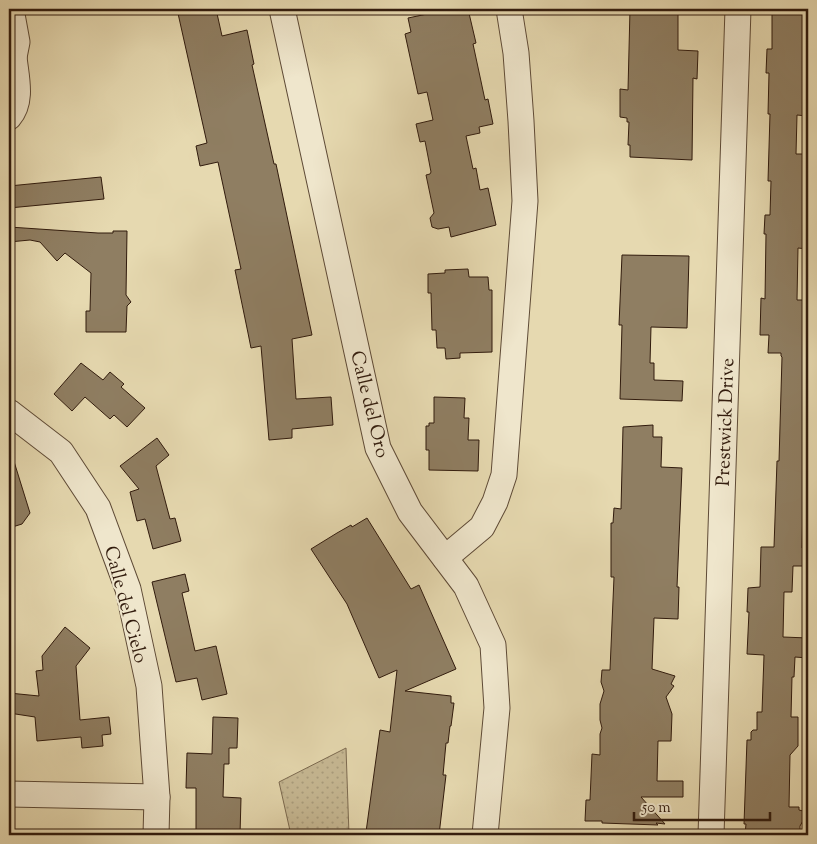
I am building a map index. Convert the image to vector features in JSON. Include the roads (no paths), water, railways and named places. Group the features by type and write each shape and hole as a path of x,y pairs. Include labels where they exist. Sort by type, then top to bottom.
{"street":[{"path":"9,117 16,107 18,97 11,59 17,42 11,9"},
{"name":"Calle del Oro","path":"282,9 378,448 410,512 466,586 493,645 497,708 486,835"},
{"path":"445,558 482,527 496,502 504,475 524,201 522,121 516,53 509,9"},
{"name":"Prestwick Drive","path":"712,835 738,9"},
{"name":"Calle del Cielo","path":"9,412 62,452 98,508 128,589 149,686 157,797 156,835"},
{"path":"9,794 157,797"}]}
